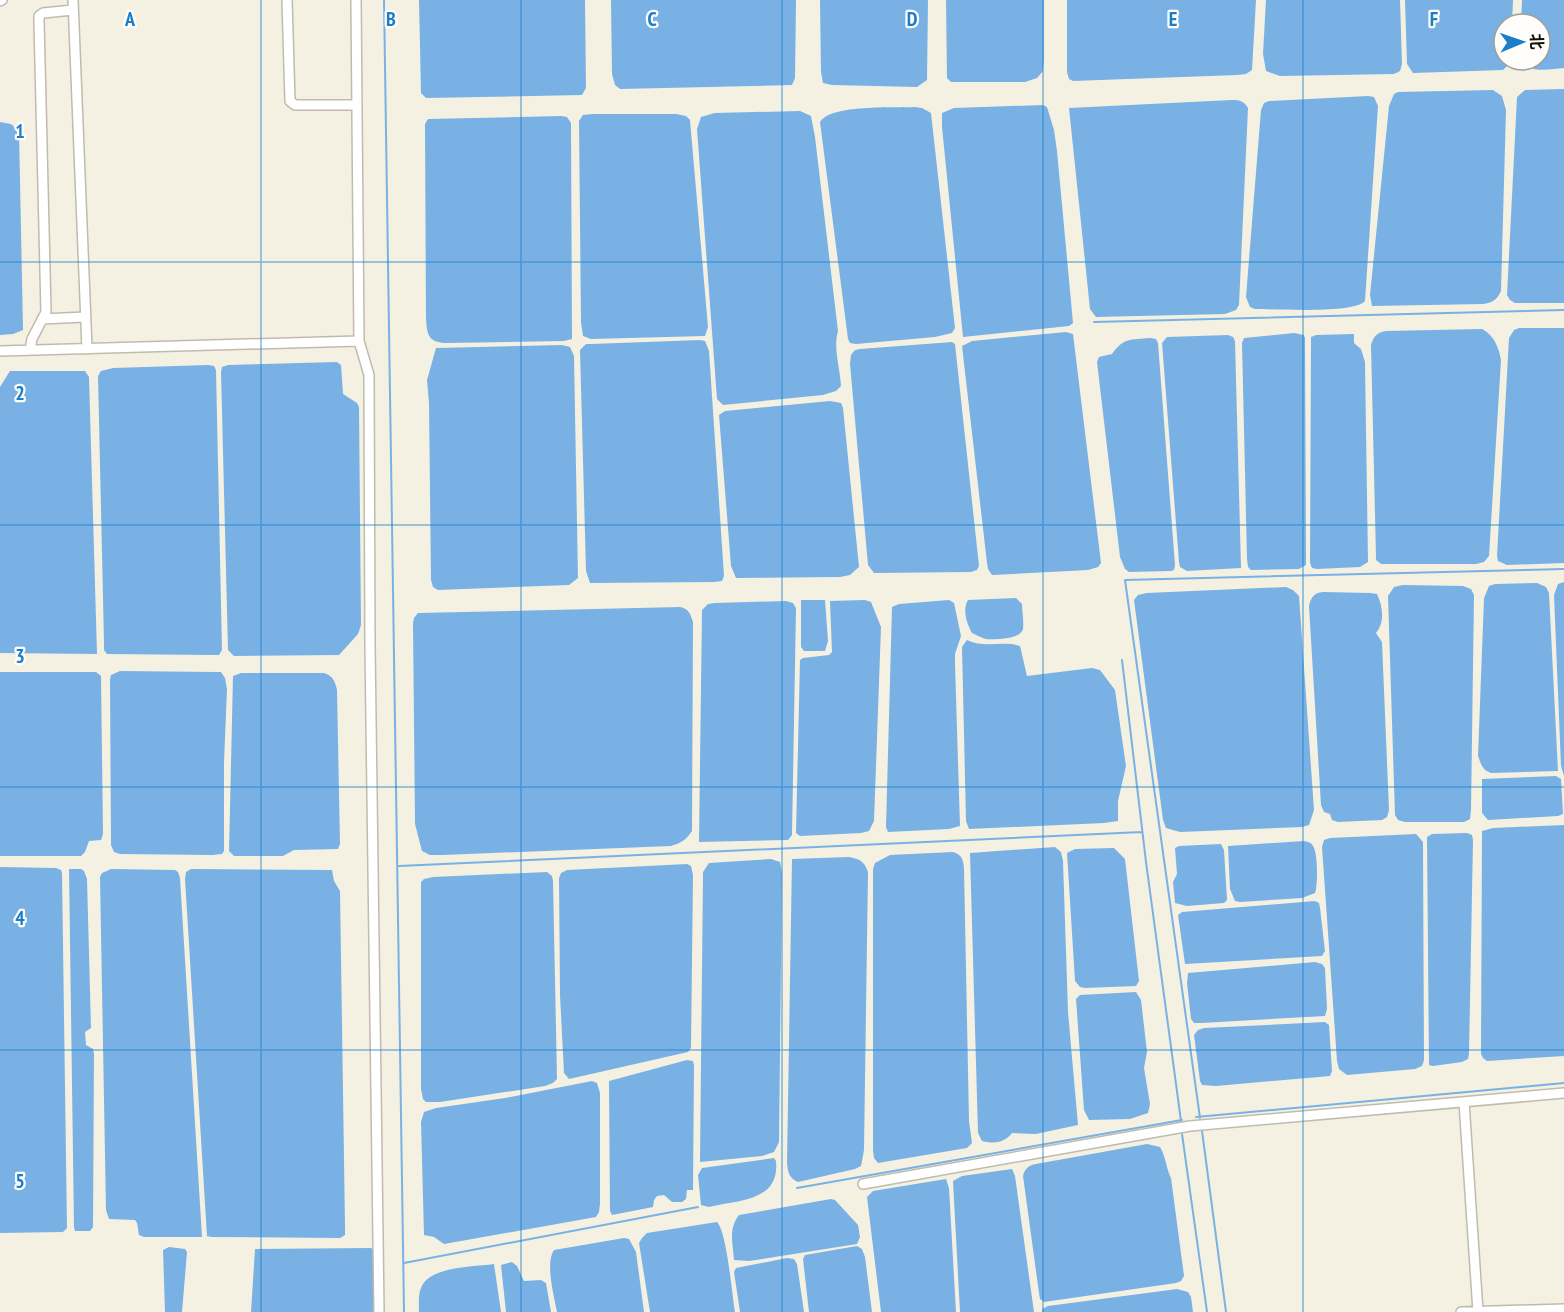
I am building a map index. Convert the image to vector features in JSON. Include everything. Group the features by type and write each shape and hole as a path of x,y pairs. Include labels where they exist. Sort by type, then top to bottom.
{"street":[{"path":"286,0 290,101 295,105 357,105"},
{"path":"356,0 359,341 369,375 370,646 380,1312"},
{"path":"30,350 32,339 46,312 39,16 73,5 87,349"},
{"path":"42,319 85,317"},
{"path":"0,351 359,341"},
{"path":"863,1184 1190,1126 1564,1093"},
{"path":"1464,1102 1478,1311"},
{"path":"1461,1312 1564,1309"}],"water":[{"path":"419,0 585,0 586,88 582,95 426,98 421,93"},
{"path":"611,0 796,0 795,78 792,85 620,89 615,85 612,74"},
{"path":"820,0 928,0 927,80 917,87 823,83"},
{"path":"946,0 1044,0 1043,71 1037,78 1025,82 951,82 947,78"},
{"path":"1067,0 1256,0 1252,70 1246,74 1237,75 1073,81 1069,79 1067,72"},
{"path":"1266,0 1400,0 1402,64 1400,71 1394,74 1280,76 1266,71 1263,54"},
{"path":"1405,0 1513,0 1512,12 1492,12 1492,70 1413,73 1407,64"},
{"path":"1522,0 1564,0 1564,68 1552,69 1552,12 1522,12"},
{"path":"1564,89 1564,303 1515,303 1507,295 1517,97 1525,90"},
{"path":"1493,90 1502,96 1506,110 1501,291 1494,300 1483,304 1372,306 1370,295 1389,106 1394,94 1398,92"},
{"path":"1374,97 1378,106 1365,301 1346,308 1331,309 1255,309 1250,307 1246,297 1261,110 1264,103"},
{"path":"1242,101 1248,108 1239,305 1236,310 1225,314 1096,317 1090,309 1069,108"},
{"path":"1043,105 1047,107 1054,130 1057,151 1073,323 1069,326 963,337 942,113 954,108"},
{"path":"915,107 931,113 955,328 952,333 935,337 850,343 820,122 826,116 849,110"},
{"path":"800,111 811,116 815,137 838,331 836,351 841,386 836,391 823,395 723,405 717,399 697,129 701,117 715,113"},
{"path":"676,114 686,116 690,120 708,327 705,336 591,339 583,336 579,121 583,115"},
{"path":"567,117 571,123 572,339 445,343 435,341 428,333 426,319 425,124 428,119"},
{"path":"0,122 11,124 19,131 23,330 0,335"},
{"path":"1564,328 1564,563 1507,565 1498,561 1497,556 1509,338 1514,330"},
{"path":"1482,329 1495,342 1501,360 1489,556 1484,562 1476,564 1381,564 1376,560 1371,345 1373,339 1386,331"},
{"path":"1066,332 1073,334 1101,563 1098,567 1088,570 992,575 987,563 962,346 972,341"},
{"path":"1294,333 1304,335 1305,338 1306,565 1299,569 1251,570 1247,559 1242,343 1244,338"},
{"path":"1354,334 1354,343 1361,349 1365,362 1368,562 1360,567 1317,569 1312,568 1310,563 1311,337"},
{"path":"1228,335 1235,341 1241,568 1187,571 1180,567 1179,562 1162,343 1167,337"},
{"path":"1156,339 1158,343 1175,565 1174,570 1171,571 1129,572 1125,569 1120,557 1097,362 1099,357 1112,354 1124,342"},
{"path":"705,341 709,351 724,576 722,581 590,583 586,571 580,350 586,344"},
{"path":"952,342 955,344 979,566 977,570 971,572 874,573 868,565 851,355 855,350 860,349"},
{"path":"562,345 570,347 574,356 578,578 569,585 438,590 433,587 431,580 427,380 436,348"},
{"path":"337,362 341,365 343,394 357,403 359,407 361,625 358,634 339,655 234,656 228,650 222,367"},
{"path":"214,366 216,370 222,650 219,655 107,654 104,650 98,376 101,371 113,368"},
{"path":"10,371 85,371 89,377 97,654 0,653 0,387"},
{"path":"830,401 841,403 843,408 859,567 850,575 840,577 736,578 731,566 719,415 725,411"},
{"path":"1564,582 1564,776 1561,766 1554,595 1558,584"},
{"path":"1537,583 1546,587 1549,593 1558,771 1491,773 1484,768 1478,756 1484,598 1489,586 1495,584"},
{"path":"1403,585 1463,586 1471,589 1474,595 1471,810 1470,819 1464,822 1405,822 1398,820 1395,815 1388,596 1394,587"},
{"path":"1286,587 1299,596 1314,810 1309,825 1180,832 1166,828 1163,820 1134,600 1138,595 1147,593"},
{"path":"1323,592 1377,594 1381,604 1382,619 1376,633 1382,642 1389,810 1387,817 1382,820 1338,822 1332,820 1330,814 1324,812 1321,805 1309,606 1313,596"},
{"path":"1016,598 1022,604 1023,629 1018,635 986,639 972,633 965,612 968,600"},
{"path":"801,600 825,600 828,641 825,651 804,651 801,647"},
{"path":"865,600 871,602 881,627 874,821 869,831 861,833 800,836 796,833 800,660 829,655 832,652 830,601"},
{"path":"949,600 954,603 961,636 955,654 960,826 949,829 888,832 886,827 892,607 899,604"},
{"path":"786,601 793,603 796,608 792,835 788,840 699,842 702,610 708,604 715,603"},
{"path":"680,607 689,612 693,622 692,831 685,839 671,846 443,855 430,855 422,851 415,824 413,623 418,613"},
{"path":"967,640 981,644 1020,646 1027,676 1092,668 1100,670 1115,690 1126,766 1118,801 1118,821 969,829 966,821 962,647"},
{"path":"120,671 221,672 225,678 227,689 224,851 222,854 120,854 114,852 111,845 110,679 111,675"},
{"path":"0,672 96,672 101,676 103,834 101,840 89,841 81,856 0,856"},
{"path":"241,673 324,673 332,677 337,690 340,844 338,849 294,850 283,856 234,856 229,851 233,676"},
{"path":"1556,776 1561,779 1563,814 1488,820 1482,813 1482,779"},
{"path":"1564,825 1564,1056 1487,1061 1481,1054 1482,831 1493,828"},
{"path":"1467,833 1472,835 1473,840 1469,1054 1468,1059 1462,1062 1433,1066 1429,1065 1427,837 1432,834"},
{"path":"1416,834 1423,842 1424,1060 1422,1066 1415,1069 1347,1075 1339,1069 1337,1061 1322,847 1324,840"},
{"path":"1309,842 1315,850 1317,876 1315,893 1302,898 1235,901 1230,889 1228,846"},
{"path":"1221,844 1224,850 1227,900 1224,903 1187,906 1175,903 1173,882 1177,874 1175,848"},
{"path":"1055,847 1061,852 1063,861 1068,1012 1078,1125 1036,1134 1012,1133 1006,1139 998,1142 982,1141 978,1133 970,853"},
{"path":"1114,848 1125,859 1139,981 1136,986 1080,987 1075,981 1067,853 1075,849"},
{"path":"953,852 962,858 964,868 969,1121 972,1143 967,1148 878,1163 874,1158 873,1150 873,869 875,863 890,855"},
{"path":"849,857 861,861 868,872 864,1150 861,1166 855,1169 798,1182 790,1175 787,1163 792,859"},
{"path":"771,859 780,862 782,873 779,1142 774,1152 762,1156 700,1162 703,872 709,863"},
{"path":"687,864 691,866 693,875 691,1048 688,1052 569,1079 564,1073 560,995 559,878 561,873 567,870"},
{"path":"0,867 56,868 62,873 67,1228 63,1232 0,1233"},
{"path":"69,869 81,869 87,879 91,1028 85,1032 86,1045 93,1049 94,1054 93,1227 90,1231 75,1231 74,1227"},
{"path":"111,869 175,870 180,878 202,1237 144,1237 139,1235 135,1220 109,1219 106,1210 100,877 102,873"},
{"path":"191,869 332,870 334,881 340,891 345,1235 340,1238 207,1236 185,879 186,872"},
{"path":"547,872 552,876 553,881 557,1079 545,1086 440,1102 426,1102 421,1089 421,882 433,877"},
{"path":"1315,901 1319,903 1320,908 1325,951 1322,956 1185,964 1178,915 1182,912"},
{"path":"1315,962 1322,964 1325,968 1327,1009 1325,1016 1201,1023 1194,1023 1191,1019 1188,973"},
{"path":"1136,992 1141,1000 1147,1052 1144,1068 1150,1104 1148,1113 1130,1119 1089,1120 1084,1110 1076,999 1080,995"},
{"path":"1325,1022 1329,1025 1332,1071 1330,1076 1216,1086 1202,1085 1200,1081 1194,1035 1198,1030"},
{"path":"687,1060 693,1061 694,1066 693,1190 687,1190 686,1199 682,1202 672,1202 664,1195 657,1196 653,1207 612,1215 610,1211 609,1081"},
{"path":"592,1081 597,1083 600,1093 600,1204 596,1217 444,1244 434,1237 424,1235 421,1122 424,1112"},
{"path":"1147,1144 1160,1147 1171,1178 1184,1276 1181,1281 1044,1302 1040,1299 1039,1293 1023,1176 1026,1169 1034,1164"},
{"path":"774,1158 776,1161 775,1174 771,1184 764,1192 744,1200 709,1207 701,1205 698,1175 702,1168"},
{"path":"1012,1169 1015,1176 1034,1312 960,1312 953,1181 962,1176"},
{"path":"946,1179 949,1188 956,1312 881,1312 867,1197 873,1191"},
{"path":"835,1200 858,1225 860,1237 857,1244 749,1261 734,1260 732,1231 739,1215"},
{"path":"717,1222 724,1238 735,1312 650,1312 639,1243 642,1238 647,1233"},
{"path":"629,1239 636,1252 644,1312 557,1312 550,1271 551,1256 554,1250"},
{"path":"857,1246 862,1249 865,1257 872,1312 809,1312 803,1259 805,1255"},
{"path":"169,1247 185,1249 187,1252 182,1312 165,1312 163,1250"},
{"path":"255,1249 375,1249 376,1312 251,1312"},
{"path":"787,1258 794,1259 797,1264 804,1312 740,1312 734,1272 736,1268"},
{"path":"512,1262 517,1266 524,1281 541,1280 546,1283 551,1312 506,1312 501,1265"},
{"path":"494,1264 501,1312 419,1312 421,1288 433,1275 453,1269"},
{"path":"1177,1289 1188,1292 1193,1312 1042,1312 1042,1309 1048,1306"}],"waterway":[{"path":"384,0 404,1312"},
{"path":"1094,322 1564,310"},
{"path":"1200,1118 1125,580 1564,569"},
{"path":"1122,660 1146,862 1181,1121"},
{"path":"399,866 1142,832"},
{"path":"1196,1117 1564,1083"},
{"path":"797,1188 1182,1120"},
{"path":"1202,1131 1226,1312"},
{"path":"1182,1134 1207,1312"},
{"path":"404,1263 698,1207"}]}
